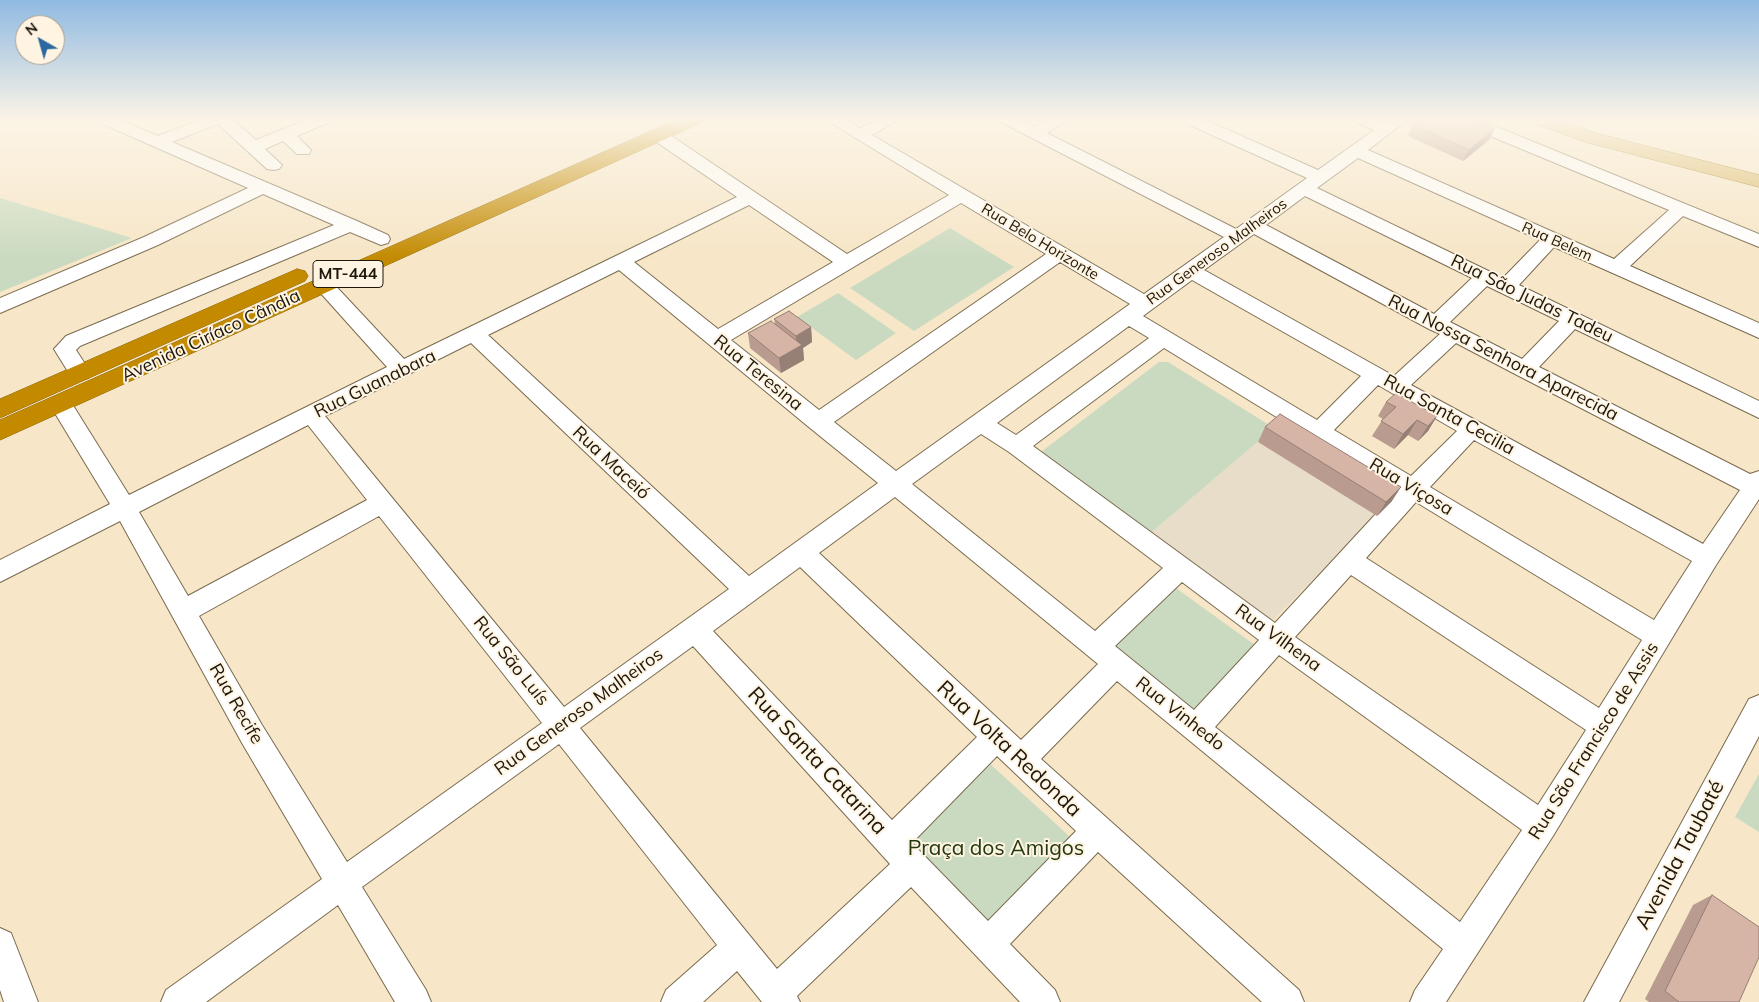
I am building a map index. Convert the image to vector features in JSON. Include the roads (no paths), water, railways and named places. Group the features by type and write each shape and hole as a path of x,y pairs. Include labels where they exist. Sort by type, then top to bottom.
{"highway":[{"name":"Avenida Ciríaco Cândia","path":"0,409 381,239 564,165"},
{"name":"Avenida Ciríaco Cândia","path":"0,431 324,285 577,165"}],"main road":[{"path":"1696,165 1759,181"}],"street":[{"path":"211,165 381,239"},
{"path":"708,165 847,263"},
{"name":"Rua Belo Horizonte","path":"911,165 1060,254 1137,310"},
{"name":"Rua Nossa Senhora Aparecida","path":"1102,165 1445,328 1524,370 1757,483"},
{"name":"Rua São Judas Tadeu","path":"1276,165 1485,277 1759,410"},
{"name":"Rua Generoso Malheiros","path":"178,1002 1338,165"},
{"name":"Rua Belem","path":"1386,165 1759,331"},
{"path":"1572,165 1759,241"},
{"path":"0,306 160,237 240,200 263,187"},
{"path":"717,339 962,195"},
{"name":"Rua Guanabara","path":"0,572 312,414 751,197"},
{"path":"1616,268 1681,210"},
{"path":"80,373 64,349 73,341 351,225"},
{"path":"1506,287 1551,239"},
{"path":"818,422 1060,254"},
{"name":"Rua Teresina","path":"622,262 896,484"},
{"name":"Rua Santa Cecilia","path":"1191,271 1707,558"},
{"path":"1397,385 1485,277"},
{"path":"324,285 402,370"},
{"name":"Rua Generoso Malheiros","path":"1137,310 1163,338"},
{"path":"1524,370 1573,319"},
{"name":"Rua Maceió","path":"475,335 748,591"},
{"path":"980,423 1017,446 1163,338"},
{"name":"Rua Viçosa","path":"1163,338 1658,636"},
{"path":"1319,432 1376,374"},
{"name":"Rua Recife","path":"61,405 125,508 183,612 341,884 414,1002"},
{"name":"Rua São Luís","path":"312,414 780,998"},
{"path":"1197,727 1276,638 1350,561 1413,489 1472,429"},
{"name":"Rua Vilhena","path":"1017,446 1276,638 1542,826"},
{"name":"Rua São Francisco de Assis","path":"1427,1002 1542,826 1658,636 1757,483"},
{"name":"Rua Vinhedo","path":"896,484 1464,945"},
{"path":"183,612 384,502"},
{"name":"Rua Volta Redonda","path":"801,552 1097,831 1287,1002"},
{"path":"1350,561 1604,726"},
{"path":"1021,759 1106,655 1181,568"},
{"name":"Rua Santa Catarina","path":"694,629 902,854 1043,1002"},
{"name":"Avenida Taubaté","path":"1601,1002 1759,708"},
{"path":"780,998 902,854 997,737"},
{"path":"988,944 1097,831"},
{"path":"0,944 21,1002"},
{"path":"678,1002 739,947"}],"park label":[{"name":"Praça dos Amigos","path":"996,849"}]}
